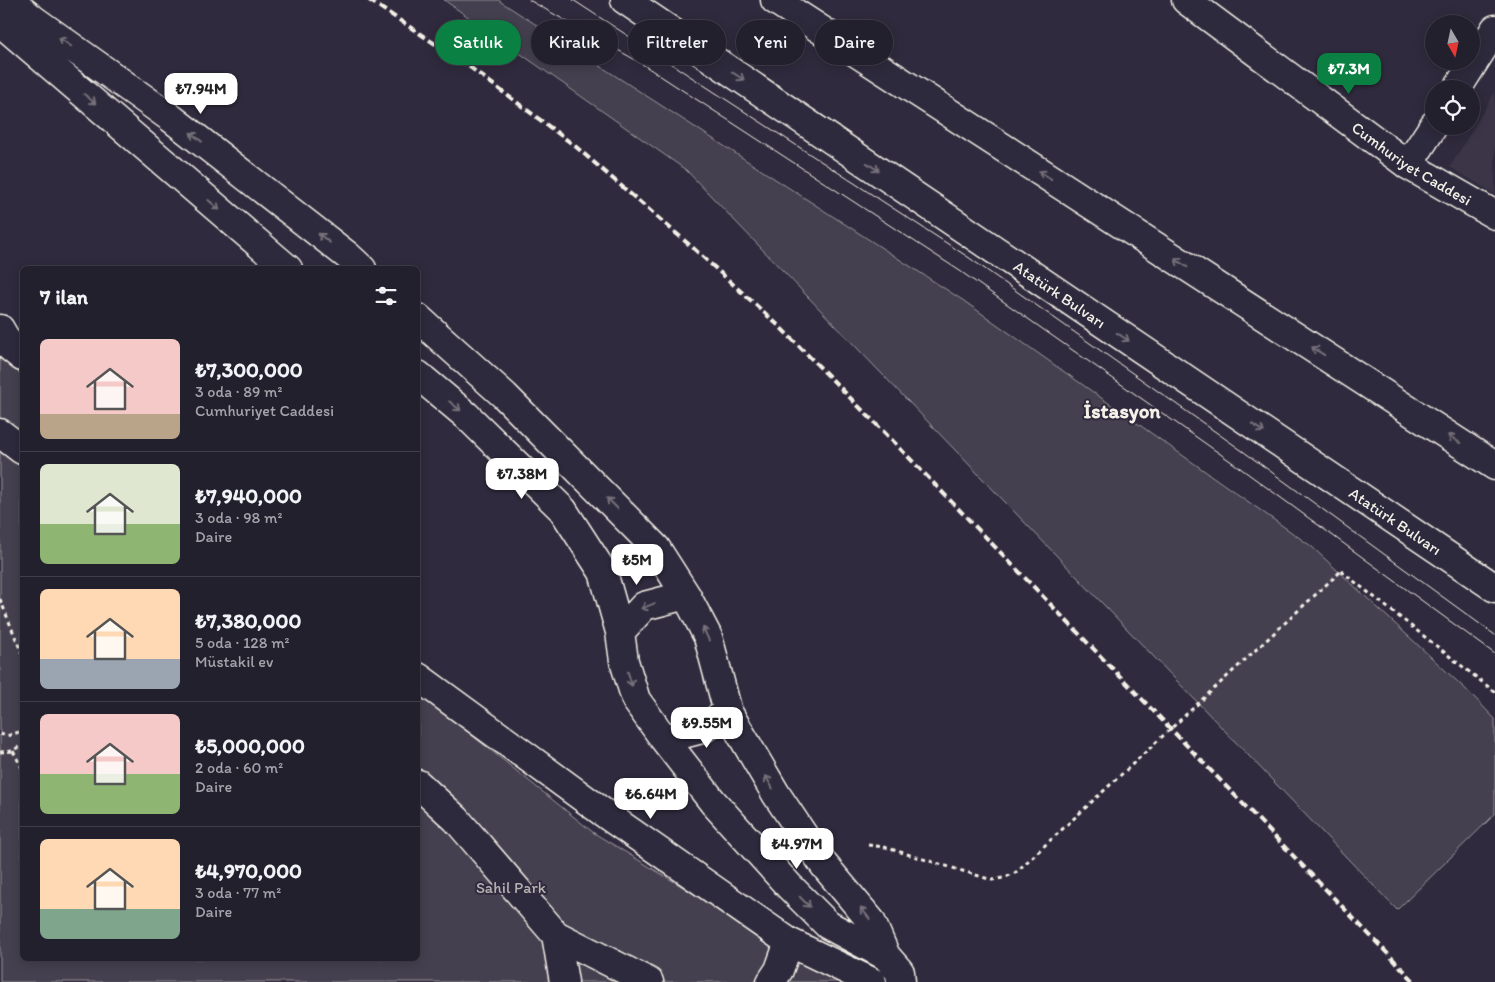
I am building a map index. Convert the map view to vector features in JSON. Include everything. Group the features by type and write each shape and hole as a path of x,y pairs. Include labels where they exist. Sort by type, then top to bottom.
{"street":[{"path":"9,0 171,118 359,266"},
{"name":"Atatürk Bulvarı","path":"625,0 1495,588"},
{"path":"775,0 1495,466"},
{"name":"Cumhuriyet Caddesi","path":"1186,0 1408,165 1495,215"},
{"path":"0,22 285,266"},
{"path":"1463,80 1495,29"},
{"path":"1408,165 1427,135"},
{"path":"420,320 505,396 656,548 686,596 708,637 728,712 776,794 824,865 872,921 886,956 900,972 901,982"},
{"path":"0,329 11,348 20,355"},
{"path":"420,377 468,416 563,510 604,572 620,632 624,661 636,700 713,802 788,886 828,925 886,956"},
{"path":"0,433 20,448"},
{"path":"620,632 644,606 686,596"},
{"path":"420,678 608,816 789,942 872,982"},
{"path":"664,739 702,729 728,712"},
{"path":"420,786 456,819 556,935 649,982"},
{"path":"762,857 780,856 795,845 802,833"},
{"path":"556,935 564,982"},
{"path":"771,982 779,970 789,942"}],"path":[{"path":"868,845 884,847 992,880 1004,878 1015,873 1341,571 1495,692"},
{"path":"0,599 20,649"},
{"path":"0,734 8,736 20,732"},
{"path":"0,752 13,752 20,746"},
{"path":"13,752 20,764"}],"shaded area":[{"path":"1495,92 1495,194 1450,167 1469,135 1480,135 1480,117"}],"green space":[{"path":"444,0 498,0 531,21 531,61 521,54 521,20 472,20"},
{"path":"537,65 599,65 964,301 1311,546 1473,696 1495,719 1495,814 1397,910 686,170"},
{"name":"Sahil Park","path":"0,352 9,364 20,373 20,961 420,961 420,694 594,833 783,948 843,982 0,982"}],"tram line":[{"path":"529,0 639,62 960,271 1236,465 1495,654"},
{"path":"573,0 968,257 1244,452 1495,635"}],"railway":[{"path":"369,0 467,65 575,146 692,247 779,326 890,438 1415,982"}],"district":[{"name":"İstasyon","path":"1122,410"}]}
